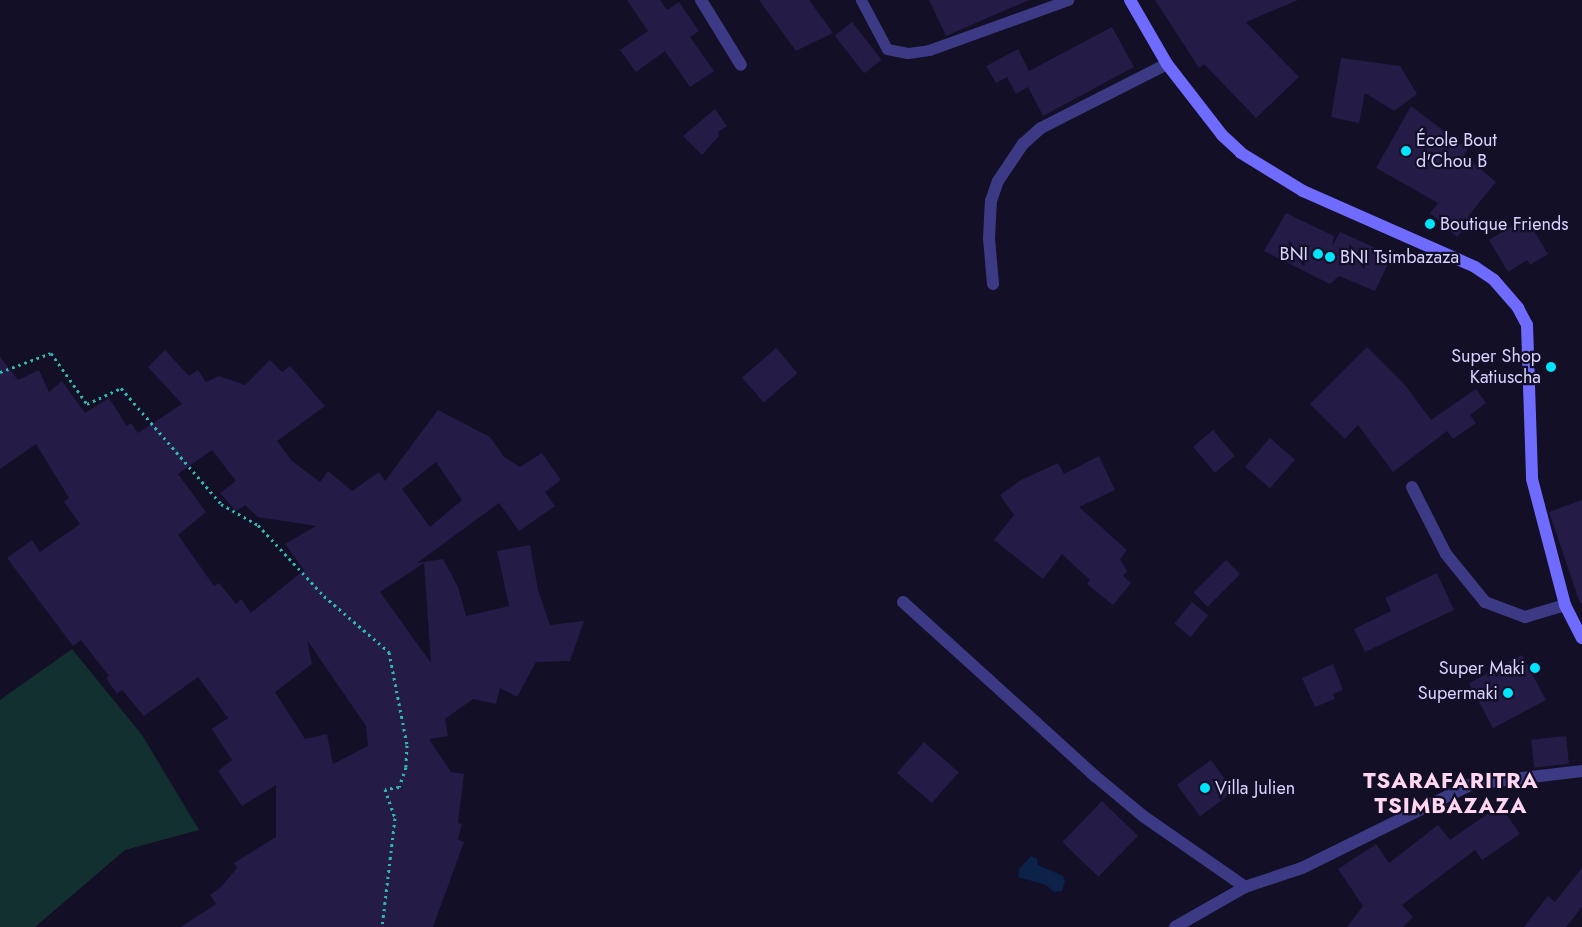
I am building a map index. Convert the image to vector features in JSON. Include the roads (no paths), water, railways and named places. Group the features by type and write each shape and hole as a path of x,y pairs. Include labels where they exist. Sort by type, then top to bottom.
{"street":[{"path":"701,0 741,65"},
{"path":"1130,0 1167,64 1222,135 1240,153 1303,191 1475,267 1494,280 1518,308 1527,325 1532,479 1565,605 1582,638"},
{"path":"993,284 989,238 991,201 998,181 1023,144 1041,128 1167,64"},
{"path":"1412,487 1446,554 1485,602 1525,617 1565,605"},
{"path":"903,602 1129,805 1245,887"},
{"path":"1174,927 1245,887 1302,868 1472,784 1582,771"}],"lane":[{"path":"861,0 887,49 908,53 929,50 1068,0"}],"water":[{"path":"1031,856 1037,859 1038,865 1063,876 1065,881 1062,891 1054,892 1046,885 1018,877 1019,869"}],"place":[{"name":"École Bout d'Chou B","path":"1406,151"},
{"name":"Boutique Friends","path":"1430,224"},
{"name":"BNI","path":"1318,254"},
{"name":"BNI Tsimbazaza","path":"1330,257"},
{"name":"Super Shop Katiuscha","path":"1551,367"},
{"name":"Super Maki","path":"1535,668"},
{"name":"Supermaki","path":"1508,693"},
{"name":"Villa Julien","path":"1205,788"}],"district":[{"name":"TSARAFARITRA TSIMBAZAZA","path":"1451,792"}]}
